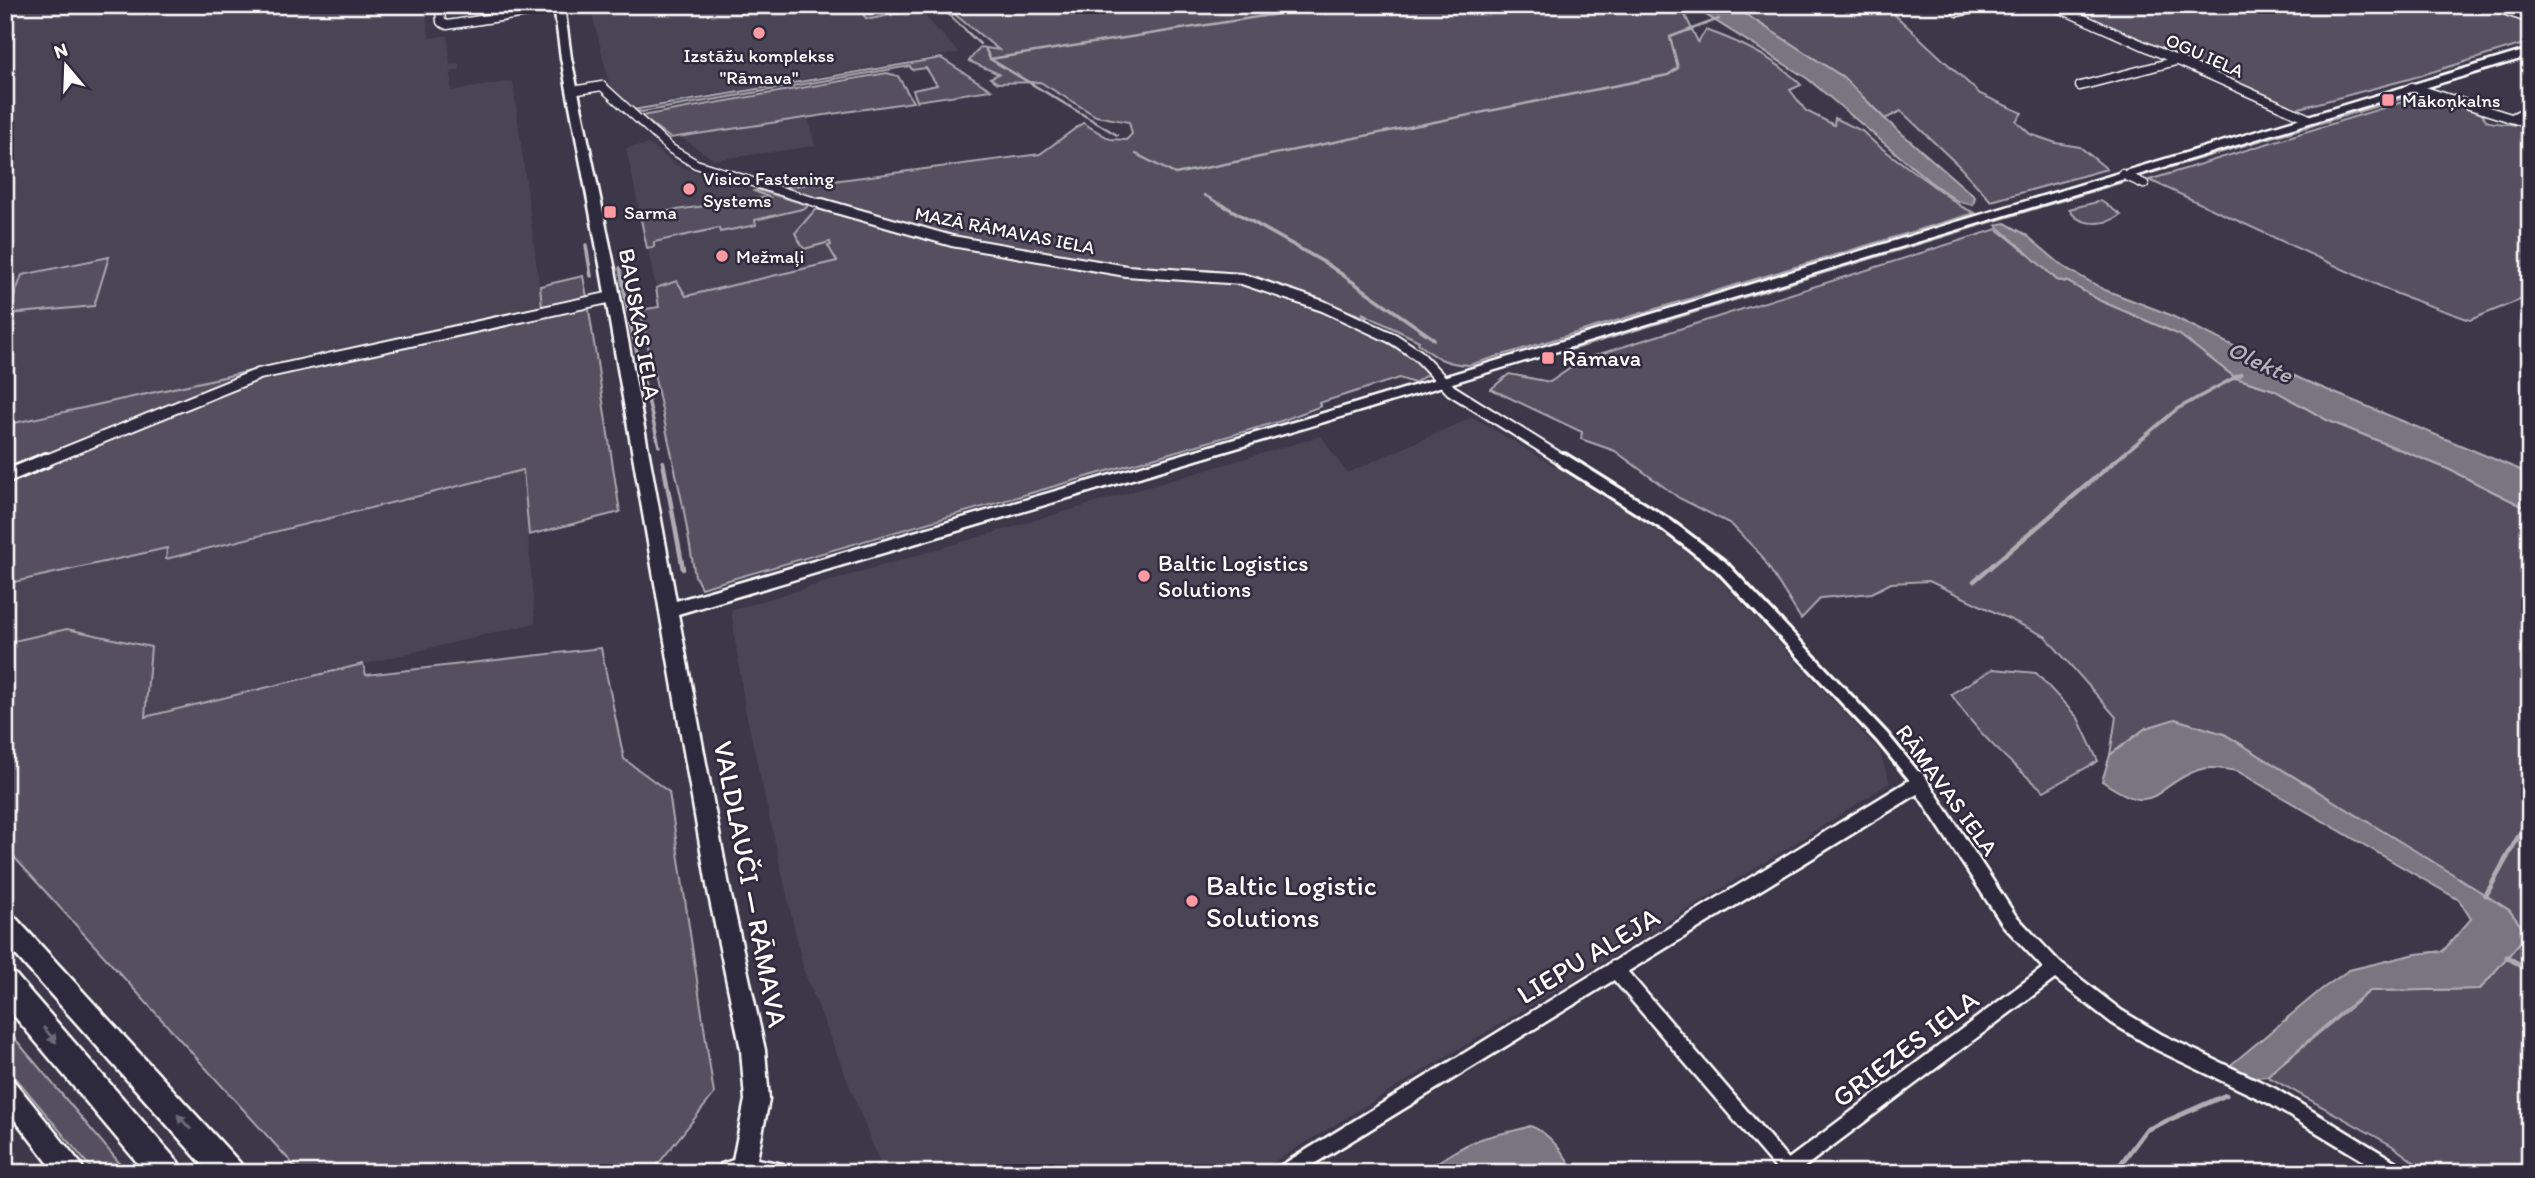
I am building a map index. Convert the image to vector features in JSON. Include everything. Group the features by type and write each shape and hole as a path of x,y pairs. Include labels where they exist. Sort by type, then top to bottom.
{"highway":[{"path":"5,923 230,1173"},
{"path":"5,983 167,1173"}],"main road":[{"name":"BAUSKAS IELA","path":"559,7 572,91 669,610"},
{"path":"669,610 818,568 2530,52"},
{"name":"VALDLAUČI — RĀMAVA","path":"669,610 719,891 753,1050 757,1100 736,1171"},
{"path":"5,1088 72,1173"},
{"path":"736,1171 774,1173"}],"street":[{"path":"433,5 440,9 441,22 447,25 559,7"},
{"path":"1957,12 1990,5"},
{"name":"OGU IELA","path":"2052,5 2307,118"},
{"path":"2489,5 2530,19"},
{"path":"2080,86 2180,60"},
{"name":"MAZĀ RĀMAVAS IELA","path":"572,91 602,86 671,149 696,164 902,228 995,250 1126,271 1225,276 1269,286 1363,323 1394,339 1418,355 1442,380"},
{"path":"2412,88 2530,124"},
{"path":"2512,118 2530,109"},
{"path":"2491,122 2501,115"},
{"path":"2122,174 2144,184"},
{"path":"5,477 259,374 612,297"},
{"name":"RĀMAVAS IELA","path":"1442,380 1451,390 1478,408 1667,525 1721,566 1882,737 1920,783 2009,920 2055,969 2117,1017 2159,1042 2272,1096 2399,1173"},
{"name":"LIEPU ALEJA","path":"1284,1173 1920,783"},
{"name":"GRIEZES IELA","path":"1615,969 1788,1171 2055,969"}],"shaded area":[{"path":"5,5 426,7 429,38 448,35 450,65 459,63 460,70 451,72 451,91 513,81 542,307 5,425"},
{"path":"590,5 915,5 959,53 632,108 611,91"},
{"path":"856,5 928,7 871,19 866,18"},
{"path":"943,5 1670,5 1684,13 1698,42 1706,30 1769,59 1801,85 1790,90 1806,111 1834,125 1835,118 1862,131 1962,207 1975,213 1469,365 1447,362 1418,343 1419,341 1362,313 1367,318 1255,276 1208,270 1138,268 964,239 779,188 1040,154 1083,123 1110,139 1126,140 1132,134 1129,122 1096,116 1040,82 998,83 990,78 999,74 969,61 980,47 999,50"},
{"path":"1731,5 1879,5 1894,14 1980,94 2022,113 2016,121 2030,134 2056,143 2080,147 2107,169 1991,201 1959,166 1901,111 1885,119 1843,77"},
{"path":"2061,5 2484,5 2530,21 2530,42 2409,79 2292,110 2202,66"},
{"path":"941,58 991,90 917,101 913,90 937,85 926,68 912,70 910,66 642,112 632,110"},
{"path":"887,73 898,76 913,102 670,138 641,116"},
{"path":"2402,94 2418,94 2142,176 2144,172"},
{"path":"2422,96 2480,112 2490,122 2530,127 2530,296 2470,320 2397,294 2149,180"},
{"path":"808,117 815,146 714,160 679,136"},
{"path":"649,144 678,166 814,211 949,248 660,307 626,148"},
{"path":"2124,179 2130,180 1561,353 1601,338"},
{"path":"754,191 808,205 806,208 755,220 756,225 720,232 719,228 654,242 654,247 647,248 640,215 769,197"},
{"path":"2101,201 2121,215 2108,221 2093,223 2079,219 2069,209"},
{"path":"818,209 951,245 1238,282 1313,307 1361,328 1406,354 1427,370 1428,374 1414,383 1399,378 1319,403 1321,406 1281,421 701,588 695,576 683,506 640,310 659,307 656,288 677,281 686,296 837,261 828,246 831,245 830,242 804,249 795,233"},
{"path":"1997,229 2057,280 2068,282 2101,301 2180,335 2236,378 2274,390 2327,420 2448,469 2530,510 2530,1173 2429,1173 2391,1145 2267,1076 2370,991 2480,989 2527,934 2509,910 2224,734 2146,728 2110,755 2116,717 2045,636 1929,581 1891,583 1872,593 1821,598 1801,619 1761,555 1731,524 1679,498 1615,451 1581,439 1582,432 1491,389 1509,374 1550,382 1584,359"},
{"path":"109,257 94,306 8,314 22,275"},
{"path":"583,276 587,297 542,307 540,286"},
{"path":"588,304 620,512 529,535 523,470 166,559 167,548 5,584 5,425 515,313 515,319"},
{"path":"1473,417 1631,512 1711,570 1879,750 1890,783 1256,1173 884,1173 804,971 745,709 731,610 1321,436 1347,473"},
{"path":"523,470 535,623 145,717 67,629 5,643 5,584 168,547 167,559"},
{"path":"67,629 151,647 145,717 363,664 366,675 601,648 624,759 669,792 714,1094 651,1173 301,1173 5,847 5,643"},
{"path":"1993,669 2036,673 2078,718 2098,761 2044,791 2018,769 1982,734 1951,694"},
{"path":"5,1027 128,1173 95,1173 5,1065"}],"water":[{"path":"1690,5 1731,5 1843,77 1885,119 1975,197 1973,205 1957,201 1929,181 1808,79"},
{"name":"Olekte","path":"2005,223 2025,234 2064,267 2105,290 2168,314 2301,379 2530,474 2530,510 2448,469 2327,420 2274,390 2236,378 2180,335 2101,301 2068,282 2057,280 1996,225"},
{"path":"2175,719 2224,734 2509,910 2527,934 2480,989 2370,991 2267,1076 2244,1078 2227,1068 2349,970 2416,954 2443,951 2471,919 2459,900 2237,771 2212,768 2198,770 2145,799 2134,798 2102,781 2110,755 2146,728"},
{"path":"1530,1126 1550,1139 1576,1173 1417,1173 1464,1146 1493,1135"}],"waterway":[{"path":"990,59 1335,5"},
{"path":"944,10 980,44"},
{"path":"1136,154 1175,174 1668,75 1678,68 1670,37 1719,19"},
{"path":"986,50 990,59"},
{"path":"990,59 1117,135"},
{"path":"1204,195 1224,206"},
{"path":"1221,204 1327,264 1434,339"},
{"path":"586,245 591,276"},
{"path":"620,268 628,311"},
{"path":"630,323 659,446"},
{"path":"2114,462 2177,409 2241,374"},
{"path":"1974,581 2116,460"},
{"path":"663,462 683,569"},
{"path":"2486,895 2523,828 2530,806"},
{"path":"2507,957 2530,971"},
{"path":"2114,1173 2146,1130 2226,1095"}],"place":[{"name":"Izstāžu komplekss \"Rāmava\"","path":"759,33"},
{"name":"Mākoņkalns","path":"2388,100"},
{"name":"Visico Fastening Systems","path":"689,189"},
{"name":"Sarma","path":"610,212"},
{"name":"Mežmaļi","path":"722,256"},
{"name":"Rāmava","path":"1548,358"},
{"name":"Baltic Logistics Solutions","path":"1144,576"},
{"name":"Baltic Logistic Solutions","path":"1192,901"}]}
